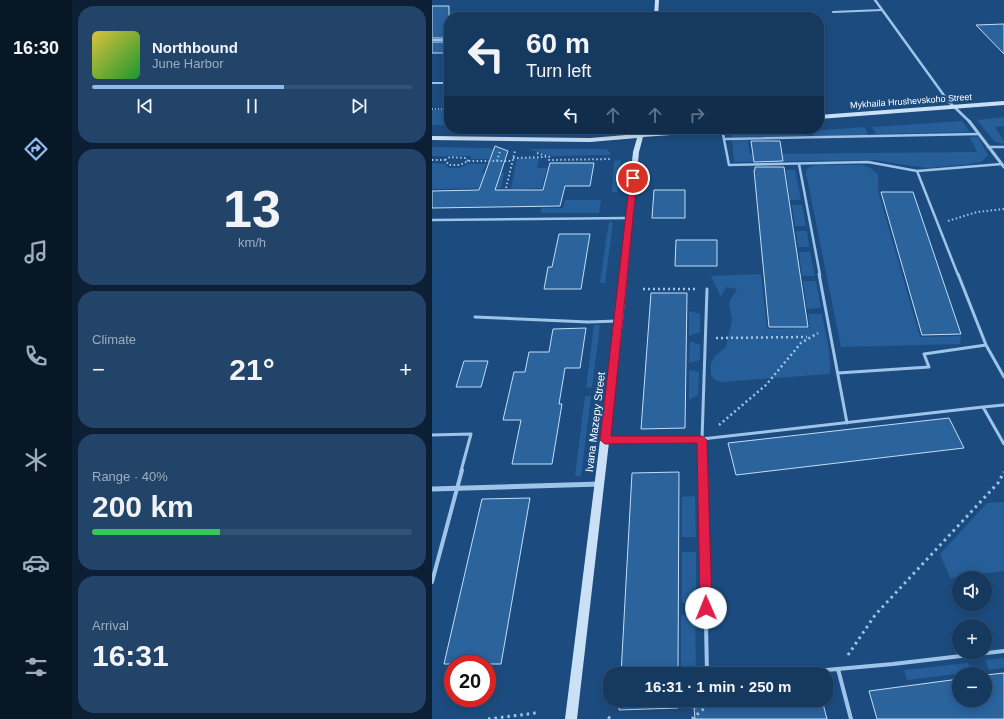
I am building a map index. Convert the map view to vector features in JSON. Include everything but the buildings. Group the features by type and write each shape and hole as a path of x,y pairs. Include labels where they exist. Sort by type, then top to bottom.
{"main road":[{"path":"656,12 657,0"},
{"name":"Mykhaila Hrushevskoho Street","path":"824,117 957,109 1004,103"},
{"path":"824,122 957,109 1004,108"},
{"path":"432,133 444,133"},
{"path":"476,134 565,136 604,134"},
{"path":"432,138 563,141 624,134"},
{"name":"Ivana Mazepy Street","path":"571,719 619,321 636,152 641,134"}],"street":[{"path":"875,0 948,101 969,120 1003,166"},
{"path":"432,489 600,484"}],"lane":[{"path":"833,12 882,10"},
{"path":"432,40 444,40"},
{"path":"432,83 444,83"},
{"path":"723,134 729,165 868,162 917,171 1003,166"},
{"path":"724,139 980,134"},
{"path":"988,146 1004,147"},
{"path":"799,164 847,423"},
{"path":"917,171 986,345 1004,377"},
{"path":"432,220 630,218"},
{"path":"707,289 702,440 707,667"},
{"path":"475,317 588,322 619,321"},
{"path":"838,373 929,367 924,354 986,345"},
{"path":"605,440 702,440 1004,405"},
{"path":"983,407 1004,444"},
{"path":"432,435 471,434 432,582"},
{"path":"833,669 1004,651"},
{"path":"838,669 851,719"}],"path":[{"path":"432,109 444,109"},
{"path":"497,161 501,149"},
{"path":"506,188 516,149"},
{"path":"537,153 550,157 549,160 612,159"},
{"path":"432,160 445,160 450,157 466,158 468,161"},
{"path":"513,158 550,157"},
{"path":"445,160 449,165 460,165 468,161 512,161"},
{"path":"939,225 951,219 977,212 1004,209"},
{"path":"643,289 707,289"},
{"path":"702,440 767,384 788,355 808,337 830,328"},
{"path":"705,338 808,337"},
{"path":"838,669 875,615 998,483 1004,472"},
{"path":"692,719 706,707"},
{"path":"488,719 536,713"}],"shaded area":[{"path":"432,110 444,110 444,125 432,125"},
{"path":"1004,117 1004,126 995,127 1004,141 1004,144 995,142 977,120"},
{"path":"962,121 970,132 876,134 872,127"},
{"path":"865,127 868,135 813,136 812,134 824,134 824,130"},
{"path":"806,134 807,136 733,137 732,135"},
{"path":"970,137 978,137 988,155 981,162 926,168 874,160 734,162 732,140 748,140 750,154 977,152"},
{"path":"432,147 489,148 498,150 495,157 489,159 471,159 471,156 432,156"},
{"path":"528,149 606,149 611,153 609,155 552,156"},
{"path":"517,158 539,158 537,168 547,168 542,188 511,189"},
{"path":"621,160 617,192 612,192 614,161"},
{"path":"432,163 445,164 448,168 460,168 468,164 486,164 482,173 504,173 501,188 432,189"},
{"path":"862,165 869,167 878,174 878,191 920,337 961,336 960,344 841,347 806,173 807,169 812,166"},
{"path":"786,170 795,170 801,200 790,200"},
{"path":"565,200 601,200 599,213 540,212 542,208 563,208"},
{"path":"792,205 802,205 806,226 795,226"},
{"path":"609,221 613,223 605,283 600,283"},
{"path":"796,231 807,231 809,247 798,247"},
{"path":"799,252 810,252 815,276 802,276"},
{"path":"761,274 767,329 810,328 808,314 822,314 830,355 829,374 722,382 715,380 711,375 711,363 715,356 726,347 732,320 729,302 737,289 726,287 721,297 711,276"},
{"path":"803,281 816,281 821,308 807,309"},
{"path":"689,311 700,314 700,332 689,336"},
{"path":"594,325 600,325 592,387 586,388"},
{"path":"690,341 700,345 700,360 689,363"},
{"path":"689,370 699,372 698,395 689,400"},
{"path":"585,396 591,396 581,476 575,476"},
{"path":"695,496 696,537 682,537 682,497"},
{"path":"1004,502 1004,571 992,573 992,571 952,571 952,578 950,578 940,554 987,503"},
{"path":"682,552 696,552 696,603 682,603"},
{"path":"695,614 696,667 681,667 681,615"},
{"path":"1004,658 1004,668 992,670 992,667 988,667 985,660"},
{"path":"968,663 970,667 952,667 952,674 907,680 904,670"}],"route":[{"path":"633,178 619,321 605,440 702,440 706,608"}]}
